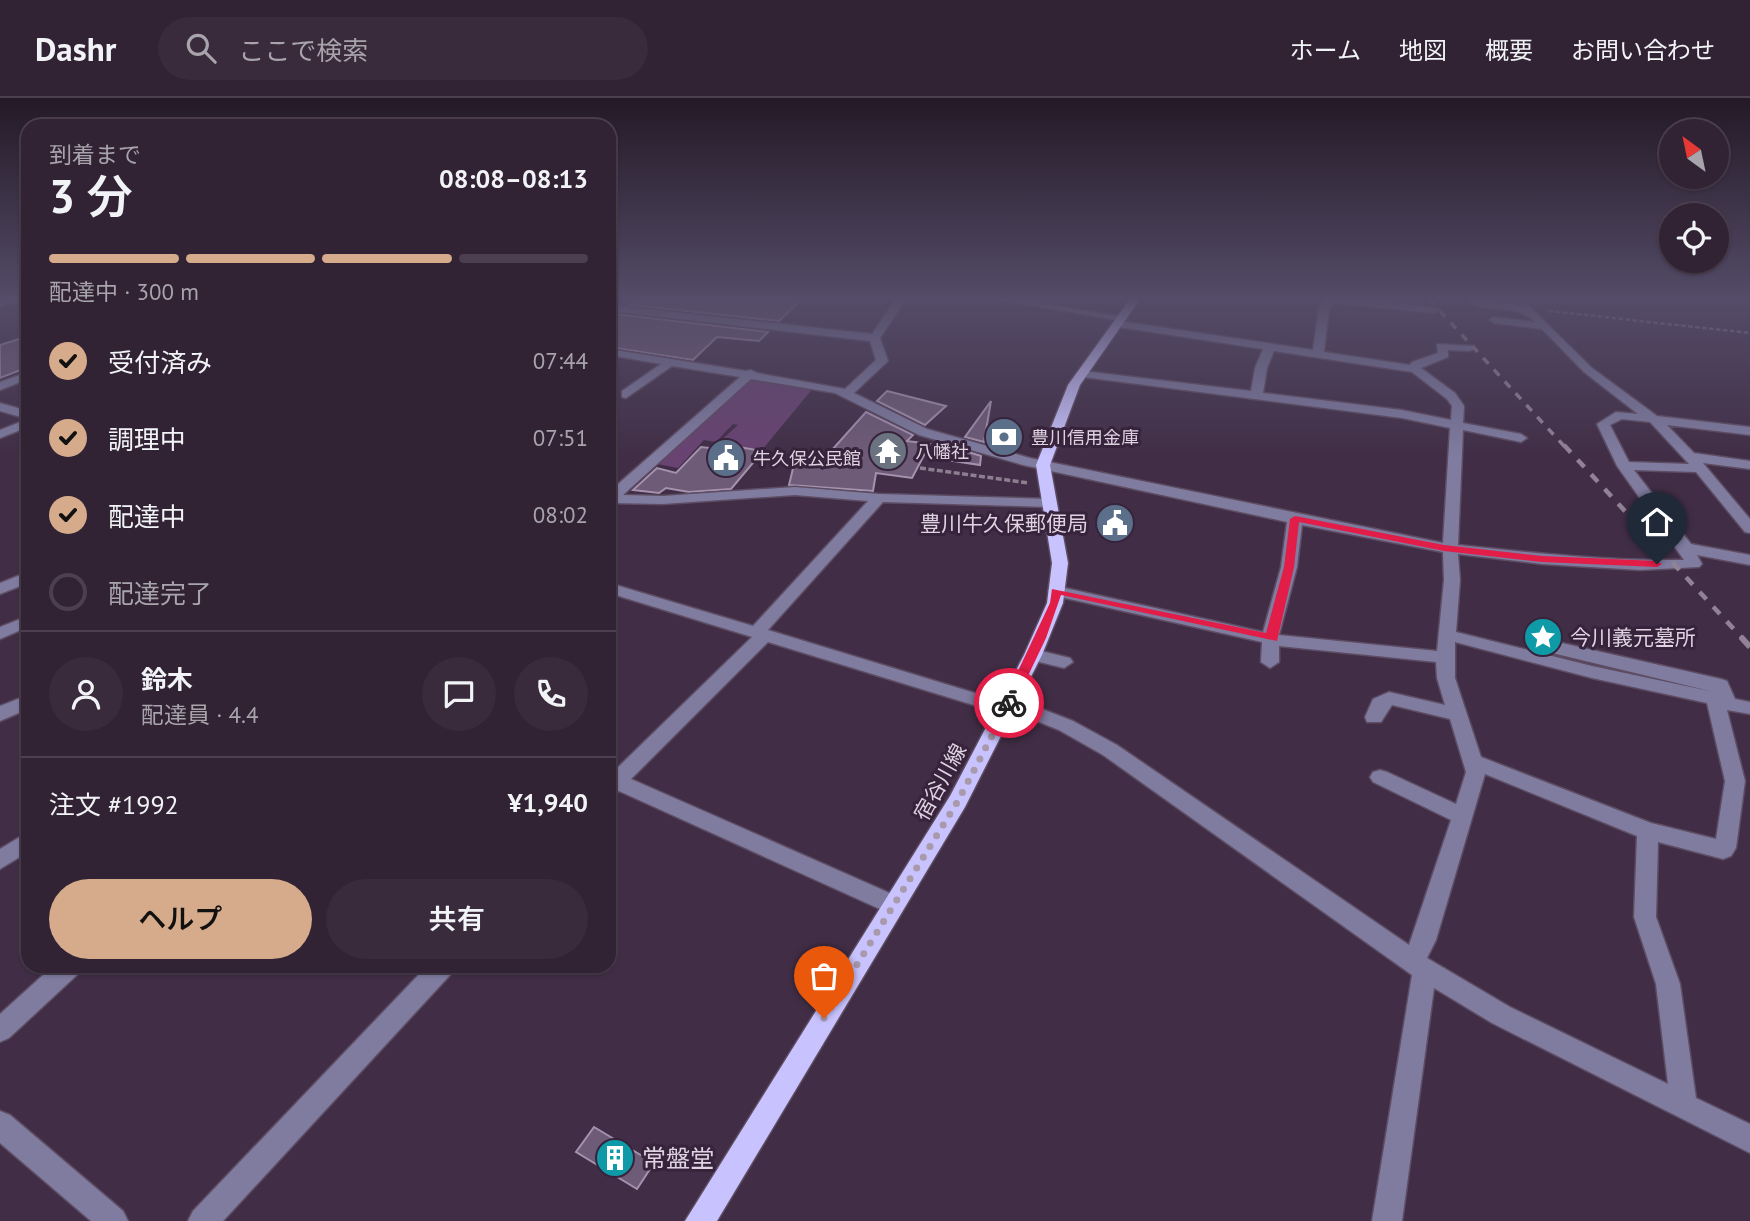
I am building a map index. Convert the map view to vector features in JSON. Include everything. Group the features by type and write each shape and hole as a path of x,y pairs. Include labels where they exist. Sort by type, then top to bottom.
{"main road":[{"name":"宿谷川線","path":"700,1221 958,801 1033,655 1055,603 1060,563 1047,484 1066,401 1098,351"}],"street":[{"path":"847,393 882,361 879,351"},
{"path":"1256,397 1261,368 1268,351"},
{"path":"1293,351 1422,371 1451,396 1458,406 1446,678 1476,772 1424,940 1419,966 1393,1218"},
{"path":"1415,369 1416,364 1444,355 1443,351"},
{"path":"1570,351 1588,369 1651,417 1701,468 1750,529"},
{"path":"616,353 751,373 847,393 923,432 1047,484"},
{"path":"626,394 672,360"},
{"path":"616,494 751,373"},
{"path":"1083,373 1388,412 1521,438"},
{"path":"0,386 21,378"},
{"path":"0,407 21,413"},
{"path":"616,499 677,500 795,491 879,498 1047,484 1295,519 1450,548 1578,561 1694,564 1686,548 1624,466 1603,424 1620,415 1750,431"},
{"path":"0,434 21,426"},
{"path":"1691,457 1750,465"},
{"path":"1624,466 1701,468"},
{"path":"616,782 760,634 879,498"},
{"path":"1270,662 1273,638 1271,634 1289,567 1295,519"},
{"path":"1686,548 1750,560"},
{"path":"0,589 21,580"},
{"path":"616,590 987,703 1008,704 1064,723 1110,750 1419,966 1502,1015 1750,1139"},
{"path":"1056,591 1295,644 1445,657"},
{"path":"0,634 21,624"},
{"path":"1447,635 1748,708"},
{"path":"1475,762 1648,831 1723,850 1725,848 1735,781 1721,702 1721,685 1544,645"},
{"path":"1033,655 1064,662"},
{"path":"1374,717 1380,704 1389,698 1459,715"},
{"path":"0,714 21,704"},
{"path":"1380,778 1462,816"},
{"path":"616,786 893,905"},
{"path":"1648,831 1645,917 1668,984 1684,1106"},
{"path":"0,860 21,846"},
{"path":"0,1030 62,973"},
{"path":"204,1221 436,973"},
{"path":"0,1125 113,1221"}],"path":[{"path":"920,468 1047,484"}],"shaded area":[{"path":"758,376 814,387 762,450 718,443 738,425 733,424 716,442 704,440 678,468 657,464 748,379"}],"building":[{"path":"0,351 21,351 21,370 0,378"},
{"path":"637,351 702,351 693,360"},
{"path":"887,391 946,406 925,425 877,401"},
{"path":"991,401 984,442 965,437"},
{"path":"866,412 913,435 907,441 930,444 912,478 876,473 873,491 789,485 795,460 823,460"},
{"path":"715,443 763,451 731,489 689,492 666,488 659,493 633,490 657,468 676,473 701,447 710,448"},
{"path":"956,448 981,456 980,465 947,460"},
{"name":"常盤堂","path":"594,1127 654,1163 637,1189 576,1152"}],"railway":[{"path":"1477,351 1565,447"},
{"path":"1564,445 1743,639"},
{"path":"1741,637 1750,647"}],"way so far":[{"path":"824,1018 958,801 1009,703"}],"place":[{"name":"豊川信用金庫","path":"1004,437"},
{"name":"八幡社","path":"888,451"},
{"name":"牛久保公民館","path":"726,458"},
{"name":"豊川牛久保郵便局","path":"1115,523"},
{"name":"今川義元墓所","path":"1543,637"},
{"name":"常盤堂","path":"615,1158"}],"route":[{"path":"1009,703 1041,638 1055,603 1056,591 1273,638 1271,634 1289,567 1295,519 1444,548 1542,559 1657,564"}]}
